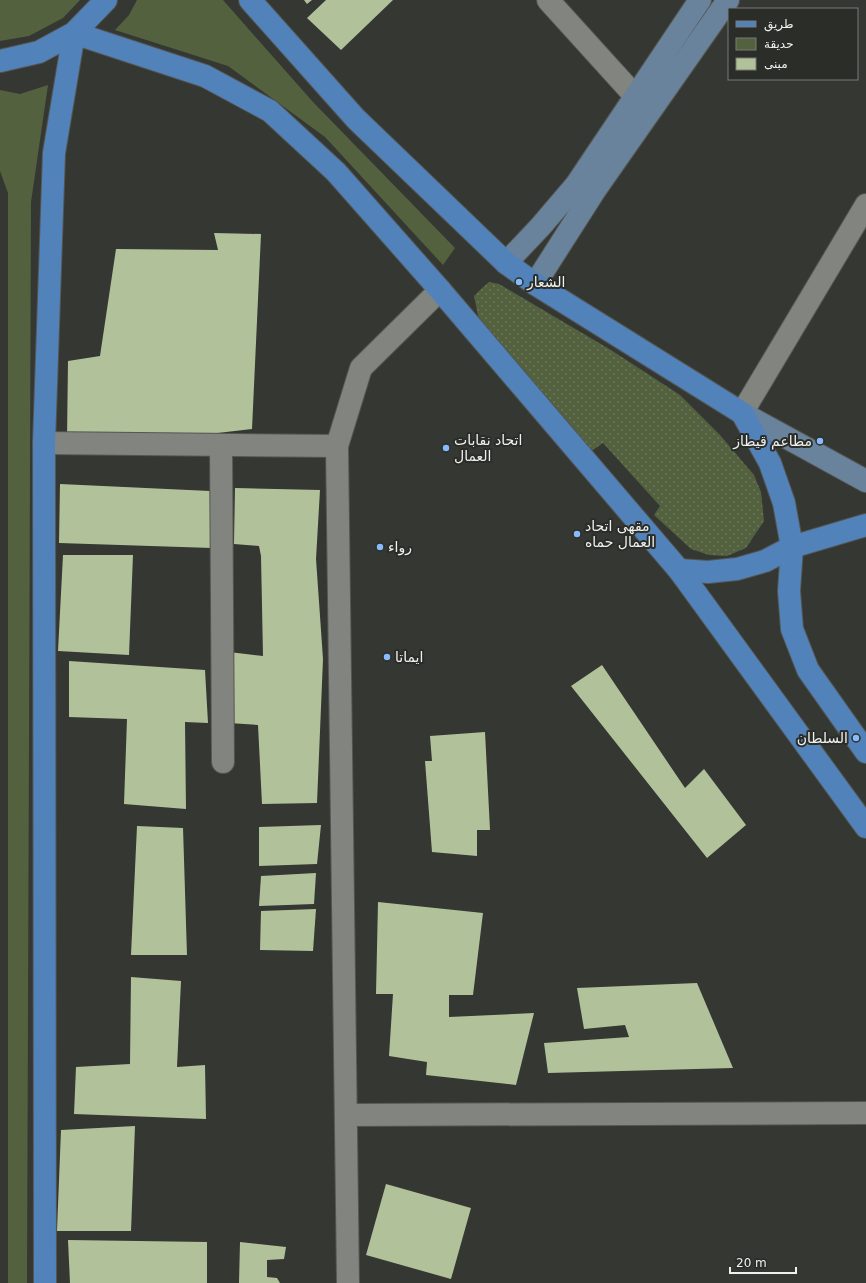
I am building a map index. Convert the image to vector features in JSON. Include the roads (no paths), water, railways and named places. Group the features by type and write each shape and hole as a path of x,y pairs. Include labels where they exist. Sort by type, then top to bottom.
{"main road":[{"path":"0,61 39,52 74,33 106,0"},
{"path":"250,0 356,119 506,263 535,284 742,413 866,481"},
{"path":"506,263 541,226 576,185 700,0"},
{"path":"535,284 595,190 728,0"},
{"path":"74,33 205,76 270,111 336,172 440,290 679,570 866,826"},
{"path":"45,1283 44,443 54,153 74,33"},
{"path":"742,413 770,463 784,502 792,547 789,591 792,629 808,670 866,752"},
{"path":"679,570 708,572 737,569 765,561 792,547 866,525"}],"street":[{"path":"548,0 635,96"},
{"path":"742,413 866,205"},
{"path":"348,1283 337,446 361,368 440,290"},
{"path":"44,443 337,446"},
{"path":"221,445 223,762"},
{"path":"346,1115 866,1113"}],"place":[{"name":"الشعار","path":"519,282"},
{"name":"مطاعم قيطاز","path":"820,441"},
{"name":"اتحاد نقابات العمال","path":"446,448"},
{"name":"مقهى اتحاد العمال حماه","path":"577,534"},
{"name":"رواء","path":"380,547"},
{"name":"ايماتا","path":"387,657"},
{"name":"السلطان","path":"856,738"}]}
